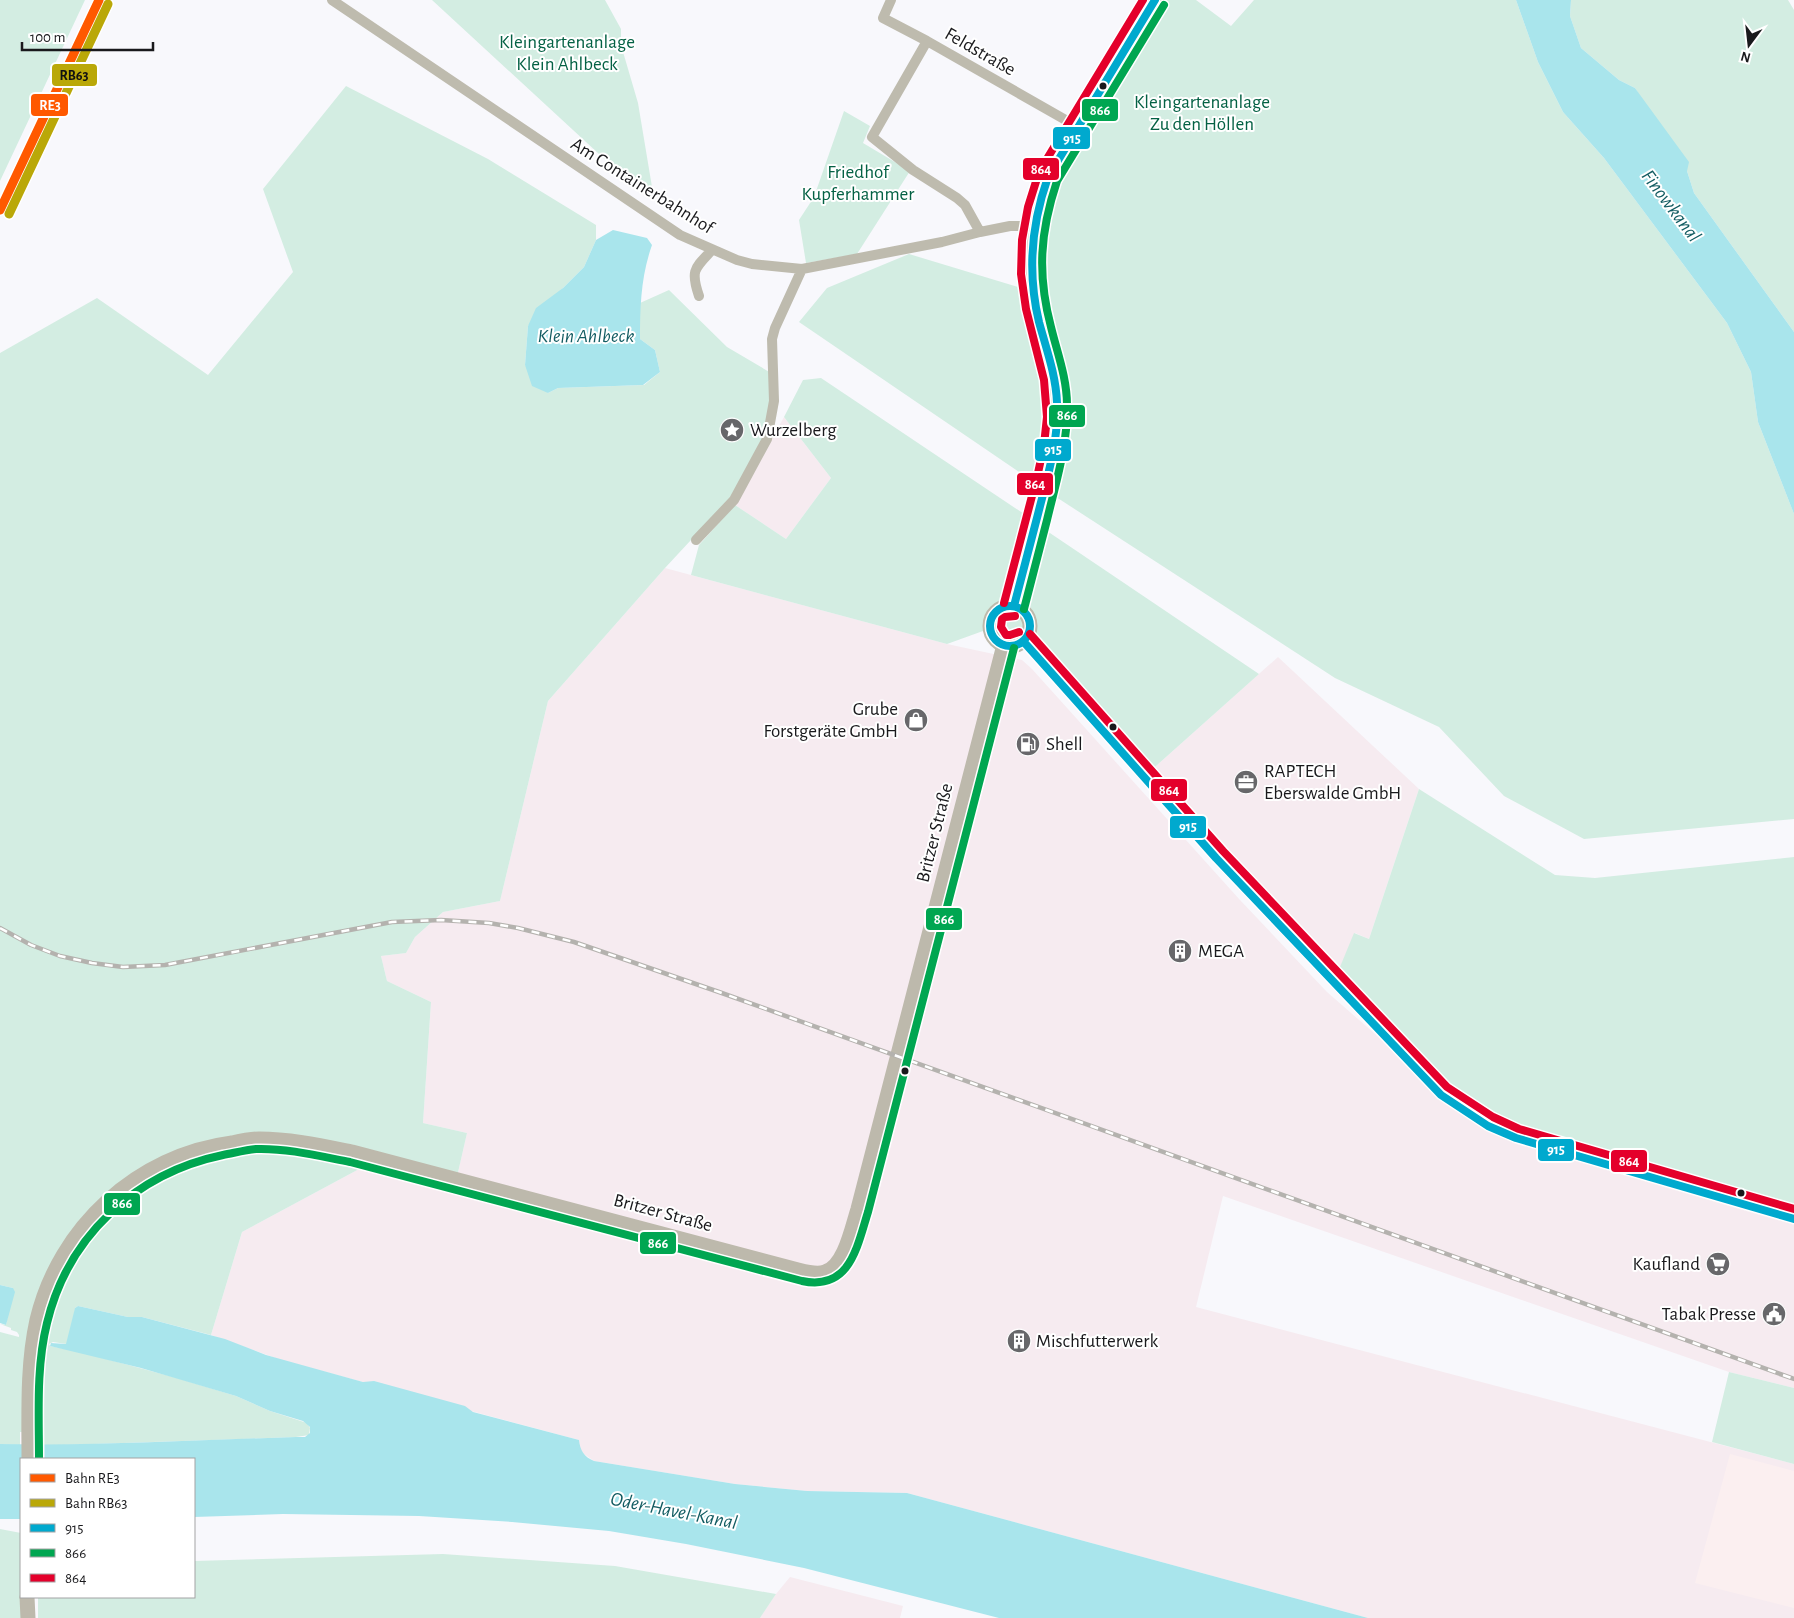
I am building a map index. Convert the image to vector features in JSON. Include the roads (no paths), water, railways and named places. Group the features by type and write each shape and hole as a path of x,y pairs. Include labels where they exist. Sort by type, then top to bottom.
{"main road":[{"path":"1014,606 1047,483 1056,429 1056,385 1033,290 1031,243 1033,226 1048,177 1154,0"},
{"path":"1009,606 1020,608 1028,618 1029,630 1023,641 1014,645 1004,645 993,637 990,631 990,622 994,612 1009,606"},
{"name":"Britzer Straße","path":"29,1458 30,1366 34,1335 43,1301 62,1256 91,1217 104,1204 141,1175 170,1160 212,1145 258,1139 317,1145 361,1154 805,1271 825,1273 834,1267 841,1259 858,1209 1004,645"},
{"path":"27,1598 28,1618"}],"street":[{"name":"Am Containerbahnhof","path":"332,0 680,235 737,260 752,264 802,269 942,242 1010,226 1033,226"},
{"name":"Feldstraße","path":"891,0 883,18 1078,127"},
{"path":"927,41 872,137 914,170 961,201 980,232"},
{"path":"700,296 694,282 696,267 712,250"},
{"path":"696,540 734,500 767,439 774,400 772,338 802,269"},
{"path":"1023,641 1216,858 1442,1095 1463,1111 1488,1126 1516,1138 1794,1220"}],"water":[{"name":"Finowkanal","path":"1516,0 1571,0 1570,16 1581,48 1619,80 1635,88 1689,162 1687,171 1694,193 1794,332 1794,514 1758,422 1751,372 1727,323 1604,158 1563,112 1538,62"},
{"name":"Klein Ahlbeck","path":"613,230 647,238 652,245 645,268 642,291 640,339 655,350 660,372 643,385 558,388 548,393 532,386 525,365 528,326 536,308 563,288 584,267 596,240"},
{"path":"0,1285 13,1288 15,1292 6,1325 0,1323"},
{"name":"Oder-Havel-Kanal","path":"78,1306 128,1317 142,1317 225,1339 266,1355 363,1382 374,1381 465,1406 473,1412 579,1440 583,1453 594,1461 735,1484 807,1491 907,1493 1368,1618 999,1618 804,1568 686,1544 609,1531 419,1516 283,1514 195,1517 195,1458 20,1458 20,1519 0,1519 0,1444 111,1443 305,1437 310,1433 310,1427 303,1421 270,1411 236,1396 141,1368 50,1346 51,1343 66,1344 75,1308"}],"railway":[{"path":"0,928 31,945 60,956 123,967 165,965 392,922 441,920 489,923 574,942 719,992 1794,1379"}],"rail line":[{"name":"RE3","path":"0,210 99,0"},
{"name":"RB63","path":"9,214 108,4"}],"place":[{"name":"Wurzelberg","path":"732,430"},
{"name":"Grube Forstgeräte GmbH","path":"916,720"},
{"name":"Shell","path":"1028,744"},
{"name":"RAPTECH Eberswalde GmbH","path":"1246,782"},
{"name":"MEGA","path":"1180,951"},
{"name":"Kaufland","path":"1718,1264"},
{"name":"Tabak Presse","path":"1774,1314"},
{"name":"Mischfutterwerk","path":"1019,1341"}],"park label":[{"name":"Kleingartenanlage Klein Ahlbeck","path":"567,53"},
{"name":"Kleingartenanlage Zu den Höllen","path":"1202,113"},
{"name":"Friedhof Kupferhammer","path":"858,183"}]}
